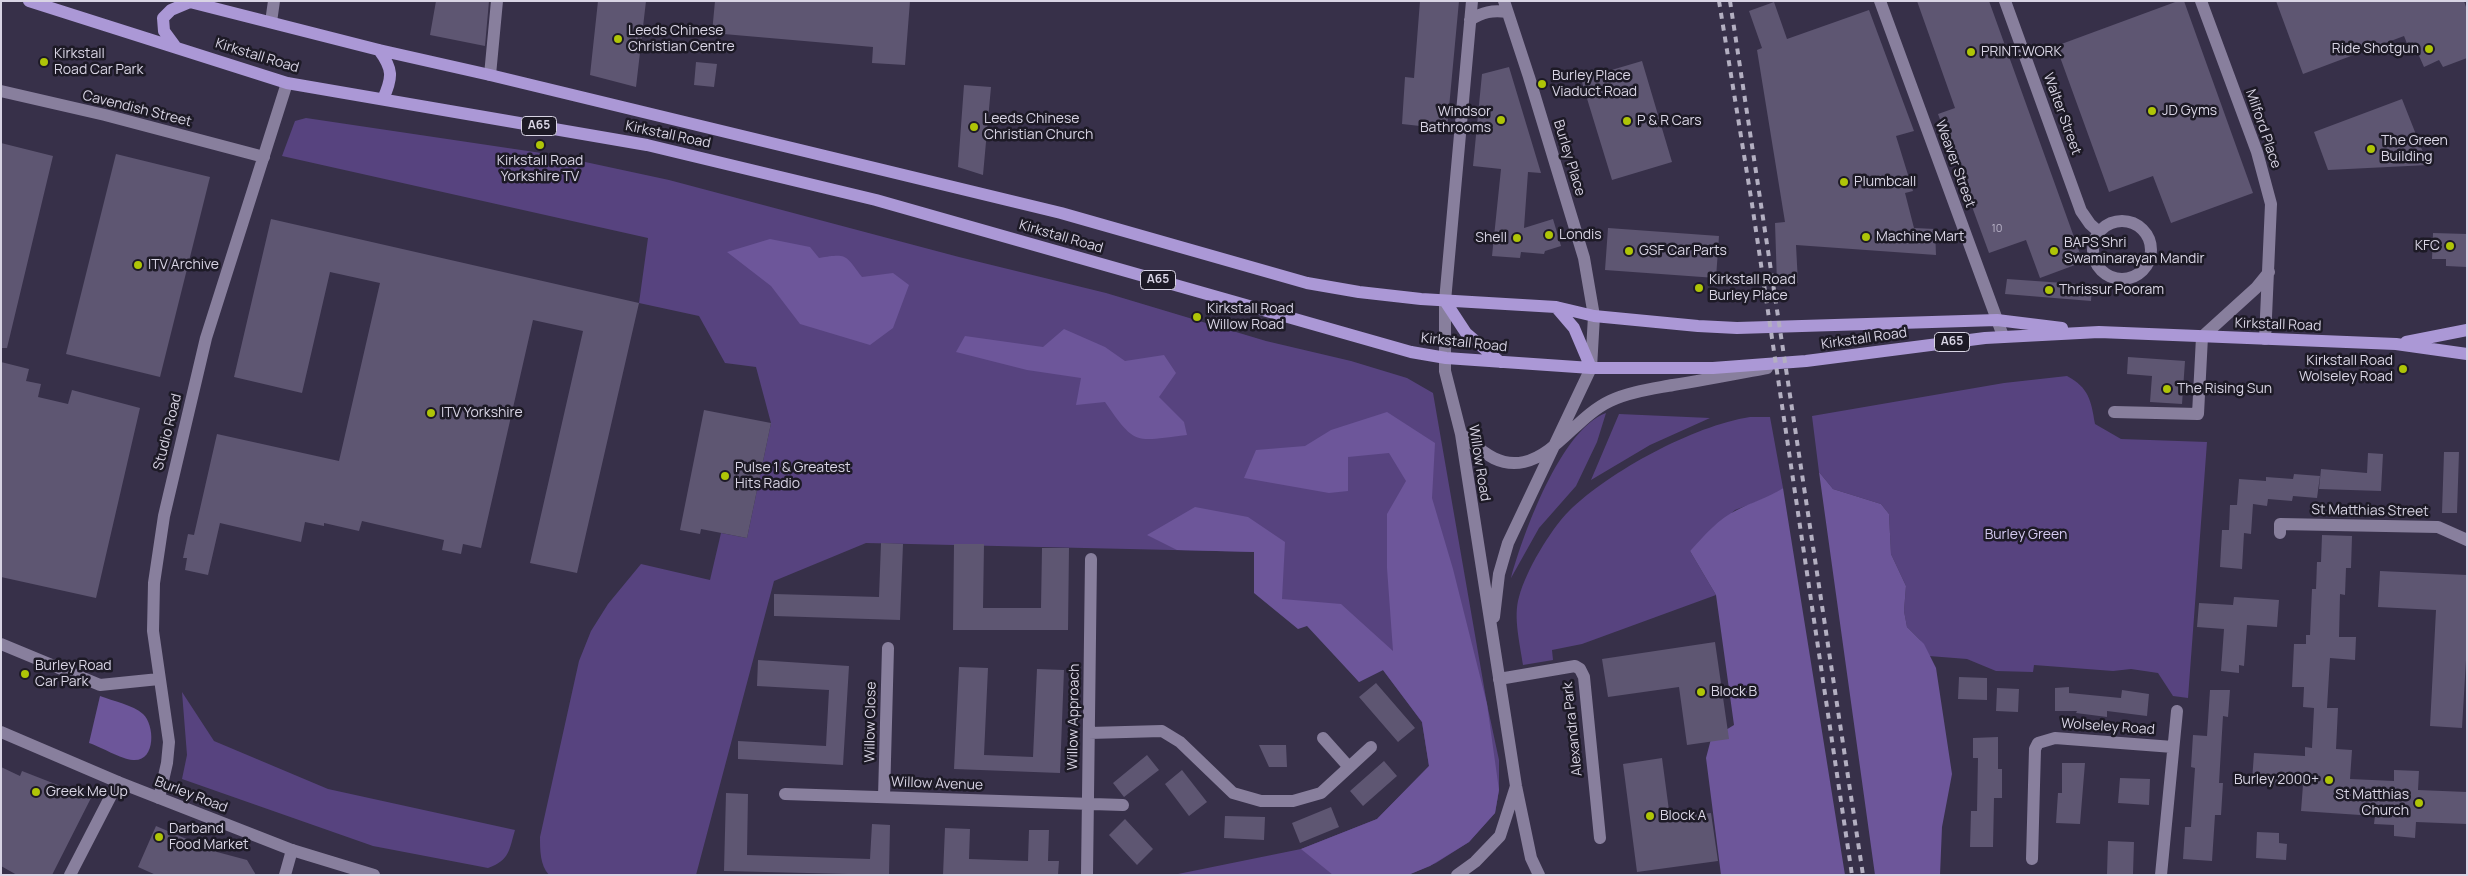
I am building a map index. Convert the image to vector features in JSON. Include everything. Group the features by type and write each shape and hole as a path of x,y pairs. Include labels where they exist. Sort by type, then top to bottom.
{"main road":[{"name":"Kirkstall Road","path":"29,1 287,83 648,145 847,193 1410,352 1446,358 1591,368 1713,368 1806,362 2003,336 2099,332"},
{"name":"Kirkstall Road","path":"188,2 379,50 1061,213 1307,283 1359,292 1445,301 1556,308 1594,316 1698,326 1737,328 1997,320 2099,332 2396,344 2467,354"},
{"path":"175,46 164,31 163,18 171,10 188,2"},
{"path":"379,50 390,66 389,84 383,99"},
{"path":"1445,301 1466,333 1500,362"},
{"path":"1556,308 1574,328 1591,368"},
{"name":"Kirkstall Road","path":"2396,344 2467,330"}],"street":[{"path":"271,22 274,1"},
{"path":"490,75 497,1"},
{"path":"1445,301 1472,1"},
{"name":"Weaver Street","path":"1880,1 2003,336"},
{"name":"Walter Street","path":"2005,1 2081,212 2099,232"},
{"name":"Milford Place","path":"2201,1 2257,152 2271,204 2269,272 2264,339"},
{"name":"Burley Place","path":"1470,20 1482,13 1505,6 1530,76 1584,258 1594,316 1591,368"},
{"name":"Studio Road","path":"159,798 167,762 169,742 159,680 153,622 154,583 164,516 206,338 287,83"},
{"name":"Cavendish Street","path":"1,92 105,115 264,157"},
{"path":"2117,221 2137,224 2145,231 2150,240 2152,250 2146,268 2131,279 2122,280 2104,274 2094,258 2095,240 2099,232 2117,221"},
{"path":"2114,412 2198,414 2202,337 2256,288 2269,272"},
{"name":"Willow Road","path":"1445,301 1445,371 1461,434 1516,786 1531,858 1539,875"},
{"path":"1461,434 1489,457 1504,463 1524,462 1553,448 1582,418 1611,400 1643,390 1806,362"},
{"name":"Willow Road","path":"1492,630 1499,574 1508,543 1591,368"},
{"name":"St Matthias Street","path":"2280,533 2280,524 2438,527 2467,540"},
{"name":"Willow Approach","path":"1086,875 1092,559"},
{"path":"1,644 100,685 131,684 159,680"},
{"name":"Willow Close","path":"884,797 888,648"},
{"name":"Alexandra Park","path":"1499,679 1575,666 1580,669 1584,677 1600,838"},
{"name":"Wolseley Road","path":"2161,875 2177,711"},
{"path":"1089,733 1162,731 1180,742 1233,793 1261,801 1293,801 1321,792 1348,766 1372,747"},
{"name":"Burley Road","path":"1,732 118,782 292,850 374,875"},
{"path":"1324,738 1348,766"},
{"name":"Wolseley Road","path":"2032,859 2035,749 2038,743 2055,738 2172,747"},
{"path":"70,875 118,782"},
{"path":"1457,875 1474,862 1500,836 1516,786"},
{"name":"Willow Avenue","path":"785,794 1123,805"},
{"path":"285,875 292,850"}],"green space":[{"path":"306,118 548,154 669,180 959,257 1106,293 1266,341 1351,361 1407,378 1433,393 1487,704 1499,760 1499,790 1495,813 1469,842 1436,863 1408,875 1173,875 1301,849 1377,819 1429,766 1422,722 1383,670 1359,682 1298,607 1274,596 1260,552 866,543 774,581 696,875 549,875 542,862 540,837 579,661 591,631 608,604 641,564 710,580 721,533 747,538 771,423 756,367 725,363 699,316 639,303 648,238 282,156 295,121"},
{"name":"Burley Green","path":"2067,376 2080,385 2088,396 2095,424 2121,439 2207,442 2188,698 2173,696 2158,673 2131,669 2113,671 2034,665 2033,672 1996,671 1967,659 1929,656 1920,640 1907,627 1904,611 1906,586 1891,554 1889,514 1881,504 1833,489 1819,472 1812,416 2004,383"},
{"path":"1606,413 1597,442 1576,486 1539,528 1511,578 1534,511 1559,461 1574,439 1589,423"},
{"path":"1619,414 1710,418 1650,445 1591,480"},
{"path":"1750,417 1770,417 1783,488 1772,496 1735,510 1690,551 1716,595 1582,644 1552,650 1553,660 1523,665 1517,622 1519,597 1527,575 1540,551 1554,529 1569,511 1607,481 1654,452 1703,430"},
{"path":"182,692 214,741 328,789 515,830 508,854 501,862 488,868 373,846 182,779 187,755"}],"shaded area":[{"path":"770,239 810,247 819,258 845,257 862,277 893,273 909,285 893,328 870,345 800,324 771,286 727,252"},
{"path":"1064,329 1105,347 1125,361 1164,355 1176,373 1159,397 1184,422 1187,435 1157,439 1138,438 1124,427 1105,402 1076,405 1081,378 1027,370 956,352 965,336 1043,347"},
{"path":"1387,412 1435,443 1432,498 1453,569 1487,704 1499,790 1495,813 1469,842 1430,866 1408,875 1333,875 1301,849 1377,819 1429,766 1422,722 1383,670 1359,682 1307,626 1298,629 1254,593 1254,552 1177,550 1147,535 1195,507 1248,517 1285,542 1282,599 1341,604 1393,651 1387,568 1387,514 1406,481 1389,453 1348,457 1348,491 1329,493 1244,478 1256,450 1305,446 1331,430"},
{"path":"1819,472 1833,489 1881,504 1889,514 1891,554 1906,586 1904,611 1907,627 1924,644 1936,668 1952,774 1942,827 1940,875 1875,875"},
{"path":"1783,488 1845,875 1721,875 1706,758 1711,739 1734,725 1716,595 1690,551 1712,528 1730,513 1772,495"},
{"path":"100,696 134,708 147,719 150,726 151,742 146,755 141,759 133,760 123,757 89,743"}],"building":[{"path":"436,1 489,1 485,46 430,35"},
{"name":"Leeds Chinese Christian Centre","path":"598,1 646,1 636,87 590,75"},
{"path":"715,1 910,1 905,65 872,63 873,47 712,33"},
{"path":"1420,1 1459,1 1447,129 1402,124 1405,77 1414,78"},
{"path":"1917,1 1989,1 2083,262 2040,278 2026,240 1989,253 1938,114 1955,108"},
{"name":"JD Gyms","path":"2178,1 2184,1 2253,193 2171,223 2153,176 2109,192 2056,46"},
{"path":"2276,1 2464,1 2467,10 2467,58 2443,67 2439,60 2424,67 2416,49 2410,51 2404,36 2303,74"},
{"path":"1774,2 1787,39 1869,10 1914,131 1896,136 1913,191 1905,193 1914,228 1935,229 1936,255 1796,245 1798,283 1777,284 1775,223 1785,222 1757,50 1762,48 1749,11"},
{"name":"P & R Cars","path":"1642,61 1672,162 1612,180 1581,79"},
{"path":"696,62 717,64 714,87 694,85"},
{"path":"1509,67 1541,173 1528,172 1524,228 1553,219 1561,246 1545,251 1544,254 1521,252 1520,258 1492,256 1501,169 1473,166 1482,74"},
{"name":"Leeds Chinese Christian Church","path":"964,85 991,87 983,175 958,167"},
{"name":"The Green Building","path":"2402,99 2428,165 2328,170 2314,132"},
{"path":"1,143 53,156 7,348 1,348"},
{"name":"ITV Archive","path":"116,154 210,177 160,377 66,354"},
{"name":"ITV Yorkshire","path":"271,219 639,303 577,573 530,563 583,331 533,320 481,548 463,544 461,554 442,550 444,540 362,521 359,531 324,523 324,526 305,522 301,542 220,523 208,575 185,570 187,558 183,558 188,534 194,535 217,434 339,461 380,283 330,272 302,393 234,377"},
{"path":"1608,228 1719,236 1716,278 1605,270"},
{"name":"KFC","path":"2433,233 2467,234 2467,267 2446,266 2446,259 2432,259"},
{"name":"Thrissur Pooram","path":"2007,279 2092,285 2091,301 2005,294"},
{"name":"The Rising Sun","path":"2128,357 2185,361 2182,404 2150,402 2152,376 2127,374"},
{"path":"1,362 29,369 26,381 41,384 38,397 68,404 72,390 140,408 96,598 1,577"},
{"name":"Pulse 1 & Greatest Hits Radio","path":"704,410 771,423 747,538 701,529 700,534 680,530"},
{"path":"2444,452 2459,452 2457,513 2442,513"},
{"path":"2368,453 2383,454 2381,491 2319,489 2321,469 2367,473"},
{"path":"2294,474 2320,476 2317,498 2293,496 2292,501 2268,499 2267,506 2253,504 2251,534 2244,533 2242,569 2220,567 2222,530 2229,530 2230,505 2237,505 2239,479 2266,481 2266,477 2293,479"},
{"path":"2322,535 2352,536 2351,568 2346,568 2345,595 2340,594 2339,637 2356,637 2355,660 2330,658 2327,708 2338,708 2336,749 2352,750 2350,779 2394,781 2394,770 2419,771 2418,790 2467,792 2467,824 2416,822 2415,838 2394,836 2394,825 2374,824 2375,816 2301,811 2303,785 2252,781 2254,753 2305,756 2305,747 2312,748 2314,708 2303,707 2304,687 2292,687 2294,644 2306,644 2306,635 2310,635 2312,589 2316,589 2317,562 2321,562"},
{"path":"881,543 903,544 900,620 774,616 774,594 879,597"},
{"path":"954,544 984,544 983,608 1041,608 1042,548 1069,548 1068,630 953,630"},
{"path":"2380,571 2467,575 2467,643 2462,728 2430,726 2436,610 2378,607"},
{"path":"2234,597 2279,600 2277,627 2247,625 2244,666 2239,665 2239,673 2221,671 2224,629 2197,627 2199,603 2233,605"},
{"name":"Block B","path":"1715,642 1729,739 1687,745 1679,687 1608,697 1602,659"},
{"path":"758,660 849,666 843,765 738,759 738,741 826,746 829,690 757,686"},
{"path":"959,667 988,668 984,755 1033,757 1037,669 1064,670 1060,773 954,769"},
{"path":"1959,677 1987,678 1987,700 1958,699"},
{"path":"1376,683 1415,728 1398,742 1359,697"},
{"path":"2069,687 2069,693 2121,698 2122,690 2149,694 2147,716 2107,711 2107,717 2076,713 2077,711 2055,711 2055,688"},
{"path":"1997,688 2019,689 2018,712 1996,711"},
{"path":"2210,690 2230,690 2228,717 2223,716 2219,783 2223,783 2221,815 2215,815 2212,861 2183,859 2185,827 2191,827 2195,768 2191,767 2193,735 2207,736"},
{"path":"1998,737 1998,769 2002,769 2002,798 1994,798 1993,847 1970,847 1971,811 1977,811 1978,758 1973,758 1973,738"},
{"path":"1259,745 1286,745 1287,767 1269,767"},
{"path":"1147,755 1159,770 1124,797 1113,783"},
{"name":"Block A","path":"1662,758 1670,818 1711,813 1718,861 1637,872 1623,764"},
{"path":"1384,761 1397,776 1363,806 1350,791"},
{"path":"2062,763 2085,763 2080,824 2056,823 2058,793 2062,793"},
{"path":"1,767 20,776 22,771 91,798 52,875 17,875 1,866"},
{"path":"1182,770 1207,802 1189,816 1165,784"},
{"path":"2120,778 2150,779 2149,805 2118,803"},
{"path":"726,793 748,794 747,855 870,859 872,824 890,825 889,875 724,871"},
{"path":"1331,807 1339,827 1300,843 1292,823"},
{"path":"1225,816 1265,817 1264,840 1224,838"},
{"path":"1125,819 1153,849 1137,865 1109,835"},
{"path":"156,826 217,852 247,860 256,875 156,875 138,867"},
{"path":"945,828 970,829 969,859 1028,861 1029,830 1049,830 1048,861 1059,861 1058,875 943,875"},
{"path":"2257,832 2279,833 2279,843 2287,844 2286,860 2256,858"},
{"path":"2108,841 2134,842 2133,874 2107,874"}],"railway":[{"path":"1719,1 1752,204 1852,875"},
{"path":"1730,1 1863,875"}],"place":[{"name":"Leeds Chinese Christian Centre","path":"618,39"},
{"name":"Ride Shotgun","path":"2429,49"},
{"name":"PRINT.WORK","path":"1971,52"},
{"name":"Kirkstall Road Car Park","path":"44,62"},
{"name":"Burley Place Viaduct Road","path":"1542,84"},
{"name":"JD Gyms","path":"2152,111"},
{"name":"Windsor Bathrooms","path":"1501,120"},
{"name":"P & R Cars","path":"1627,121"},
{"name":"Leeds Chinese Christian Church","path":"974,127"},
{"name":"Kirkstall Road Yorkshire TV","path":"540,145"},
{"name":"The Green Building","path":"2371,149"},
{"name":"Plumbcall","path":"1844,182"},
{"name":"Londis","path":"1549,235"},
{"name":"Machine Mart","path":"1866,237"},
{"name":"Shell","path":"1517,238"},
{"name":"KFC","path":"2450,246"},
{"name":"GSF Car Parts","path":"1629,251"},
{"name":"BAPS Shri Swaminarayan Mandir","path":"2054,251"},
{"name":"ITV Archive","path":"138,265"},
{"name":"Kirkstall Road Burley Place","path":"1699,288"},
{"name":"Thrissur Pooram","path":"2049,290"},
{"name":"Kirkstall Road Willow Road","path":"1197,317"},
{"name":"Kirkstall Road Wolseley Road","path":"2403,369"},
{"name":"The Rising Sun","path":"2167,389"},
{"name":"ITV Yorkshire","path":"431,413"},
{"name":"Pulse 1 & Greatest Hits Radio","path":"725,476"},
{"name":"Burley Road Car Park","path":"25,674"},
{"name":"Block B","path":"1701,692"},
{"name":"Burley 2000+","path":"2329,780"},
{"name":"Greek Me Up","path":"36,792"},
{"name":"St Matthias Church","path":"2419,803"},
{"name":"Block A","path":"1650,816"},
{"name":"Darband Food Market","path":"159,837"}]}
